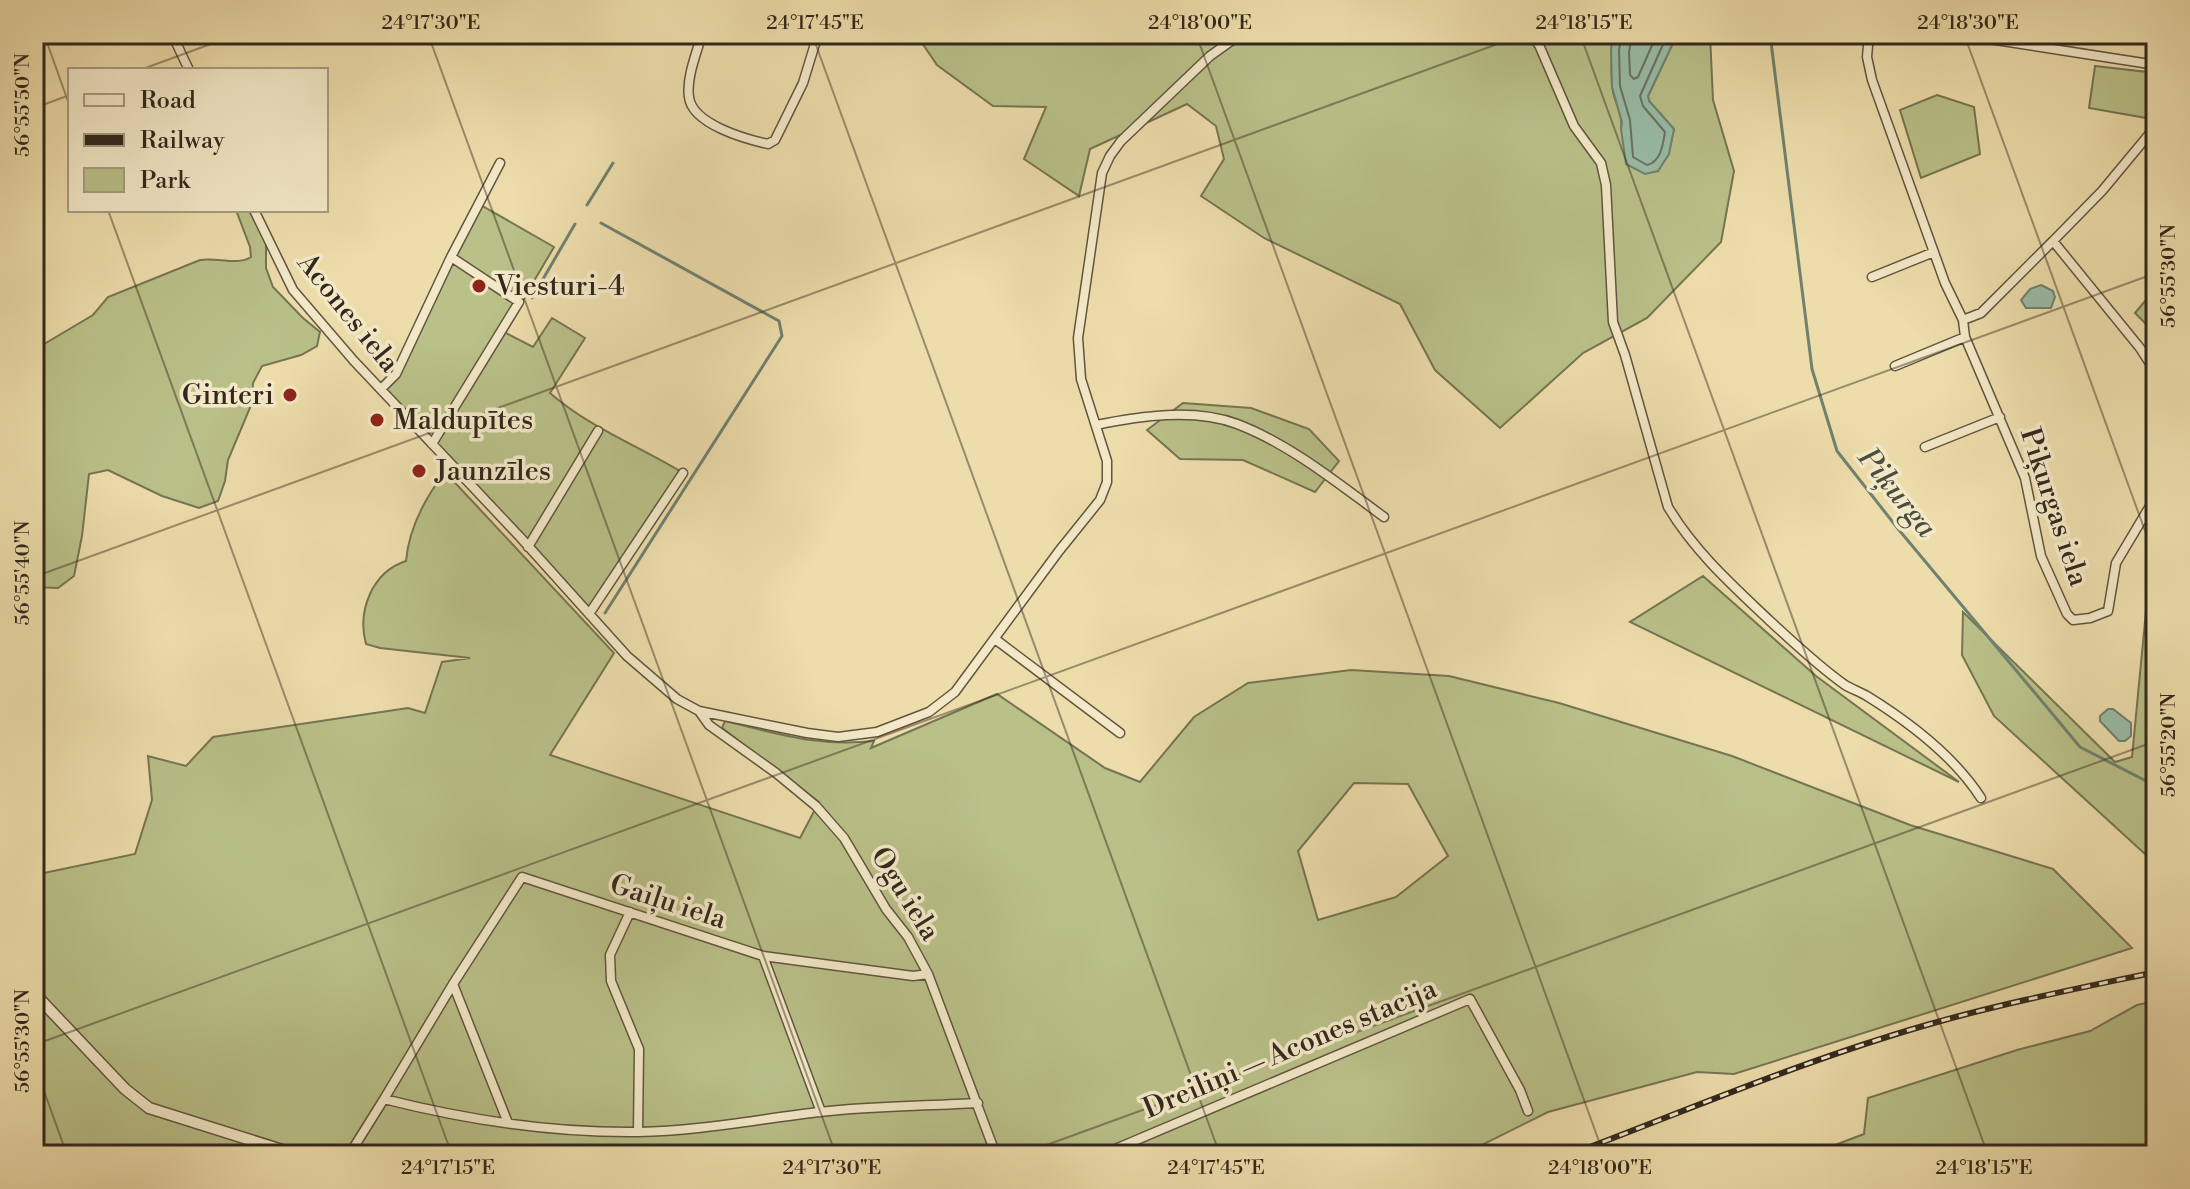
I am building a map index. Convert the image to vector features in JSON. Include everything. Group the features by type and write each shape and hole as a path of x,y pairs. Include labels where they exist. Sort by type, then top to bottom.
{"street":[{"path":"172,34 188,68"},
{"path":"702,34 688,93 690,104 712,123 733,134 768,144 775,140 803,83 818,34"},
{"path":"699,711 838,737 877,732 929,712 955,692 1100,500 1107,482 1107,461 1081,379 1078,338 1102,173 1121,141 1200,65 1241,34"},
{"path":"1530,34 1539,45 1574,126 1601,163 1606,185 1613,322 1625,355 1657,475 1675,518 1704,558 1797,646 1847,686 1888,710 1934,746 1968,778 1981,798"},
{"name":"Piķurgas iela","path":"1869,34 1867,57 1872,80 1945,283 1963,320 1965,337 2025,478 2041,556 2067,614 2073,620 2081,621 2108,611 2116,563 2156,496"},
{"path":"1957,34 2156,65"},
{"path":"1963,320 1981,313 2053,241 2102,191 2156,126"},
{"path":"381,389 396,374 500,163"},
{"name":"Acones iela","path":"255,212 293,290 381,389 652,679 677,699 699,711"},
{"path":"2053,241 2153,368"},
{"path":"1872,277 1934,252"},
{"path":"432,444 519,302 451,257"},
{"path":"1895,366 1965,337"},
{"path":"1096,425 1170,415 1236,424 1277,444 1384,517"},
{"name":"Piķurgas iela","path":"1925,447 2000,417"},
{"path":"528,547 598,431"},
{"path":"589,614 683,473"},
{"path":"995,639 1120,733"},
{"name":"Ogu iela","path":"699,711 709,725 776,773 827,818 844,838 886,909 908,937 928,974 996,1155"},
{"name":"Gaiļu iela","path":"349,1155 522,877 763,956 913,976 928,974"},
{"path":"630,912 610,955 611,981 639,1049 638,1132"},
{"path":"763,956 821,1112"},
{"path":"453,984 508,1123"},
{"path":"34,993 125,1089 149,1108 298,1155"},
{"name":"Dreiliņi — Acones stacija","path":"1101,1155 1470,999 1520,1090 1528,1111"},
{"path":"384,1099 442,1114 508,1123 571,1130 638,1132 728,1126 821,1112 978,1103"}],"green space":[{"path":"916,34 1614,34 1612,85 1621,129 1658,171 1668,154 1674,129 1648,96 1673,43 1683,34 1710,34 1713,100 1734,171 1721,242 1647,318 1583,353 1500,428 1435,370 1400,304 1264,238 1201,196 1224,159 1216,126 1187,104 1090,149 1079,196 1024,159 1046,107 993,106 937,65"},
{"path":"2095,66 2156,73 2156,106 2152,119 2089,108"},
{"path":"1937,95 1974,107 1980,154 1921,178 1900,110"},
{"path":"479,204 554,247 504,332 533,347 552,318 585,338 550,393 598,427 683,473 589,614 381,389 396,374"},
{"path":"237,212 252,212 266,244 266,268 273,287 320,332 317,346 301,355 262,366 253,383 252,403 228,460 218,501 199,508 162,496 108,470 89,474 74,576 58,588 34,587 34,350 93,315 108,297 200,260 245,260 251,257"},
{"path":"2156,288 2156,334 2135,313"},
{"path":"1183,403 1251,408 1309,429 1339,461 1315,492 1243,460 1180,459 1147,430"},
{"path":"445,472 614,653 550,755 800,838 819,802 722,728 725,721 816,741 874,741 871,748 997,694 1105,768 1140,782 1194,717 1248,683 1351,670 1449,676 1559,703 1732,756 1910,825 2053,869 2132,948 1734,1074 1697,1072 1548,1112 1462,1155 34,1155 34,875 135,854 152,800 148,756 186,766 213,737 408,708 425,713 442,662 470,658 366,644 364,619 376,583 394,566 406,561 414,525","holes":["1354,783 1408,784 1448,856 1396,897 1318,920 1298,851"]},
{"path":"1703,576 1816,676 1959,782 1630,622"},
{"path":"2156,607 2156,864 1994,716 1962,655 1963,612 2115,762 2132,757 2146,611"},
{"path":"2156,1001 2156,1155 1809,1155 1864,1134 1868,1098 2017,1050 2090,1031 2137,1005"}],"water":[{"path":"1614,34 1683,34 1673,43 1648,96 1674,129 1669,154 1658,171 1645,174 1626,164 1622,122 1612,87 1611,49"},
{"path":"2041,285 2053,291 2055,297 2051,308 2026,308 2021,300 2030,289"},
{"path":"2113,709 2131,723 2131,736 2125,741 2119,741 2100,721 2100,716"}],"waterway":[{"name":"Piķurga","path":"1770,34 1812,369 1837,451 2080,747 2156,786"},
{"path":"587,205 613,163"},
{"path":"601,223 779,321 782,336 605,613"},
{"path":"532,298 575,224"}],"railway":[{"path":"1569,1155 1793,1069 1884,1038 1986,1009 2156,972"}],"place":[{"name":"Viesturi-4","path":"479,286"},
{"name":"Ginteri","path":"290,395"},
{"name":"Maldupītes","path":"377,420"},
{"name":"Jaunzīles","path":"419,471"}]}
